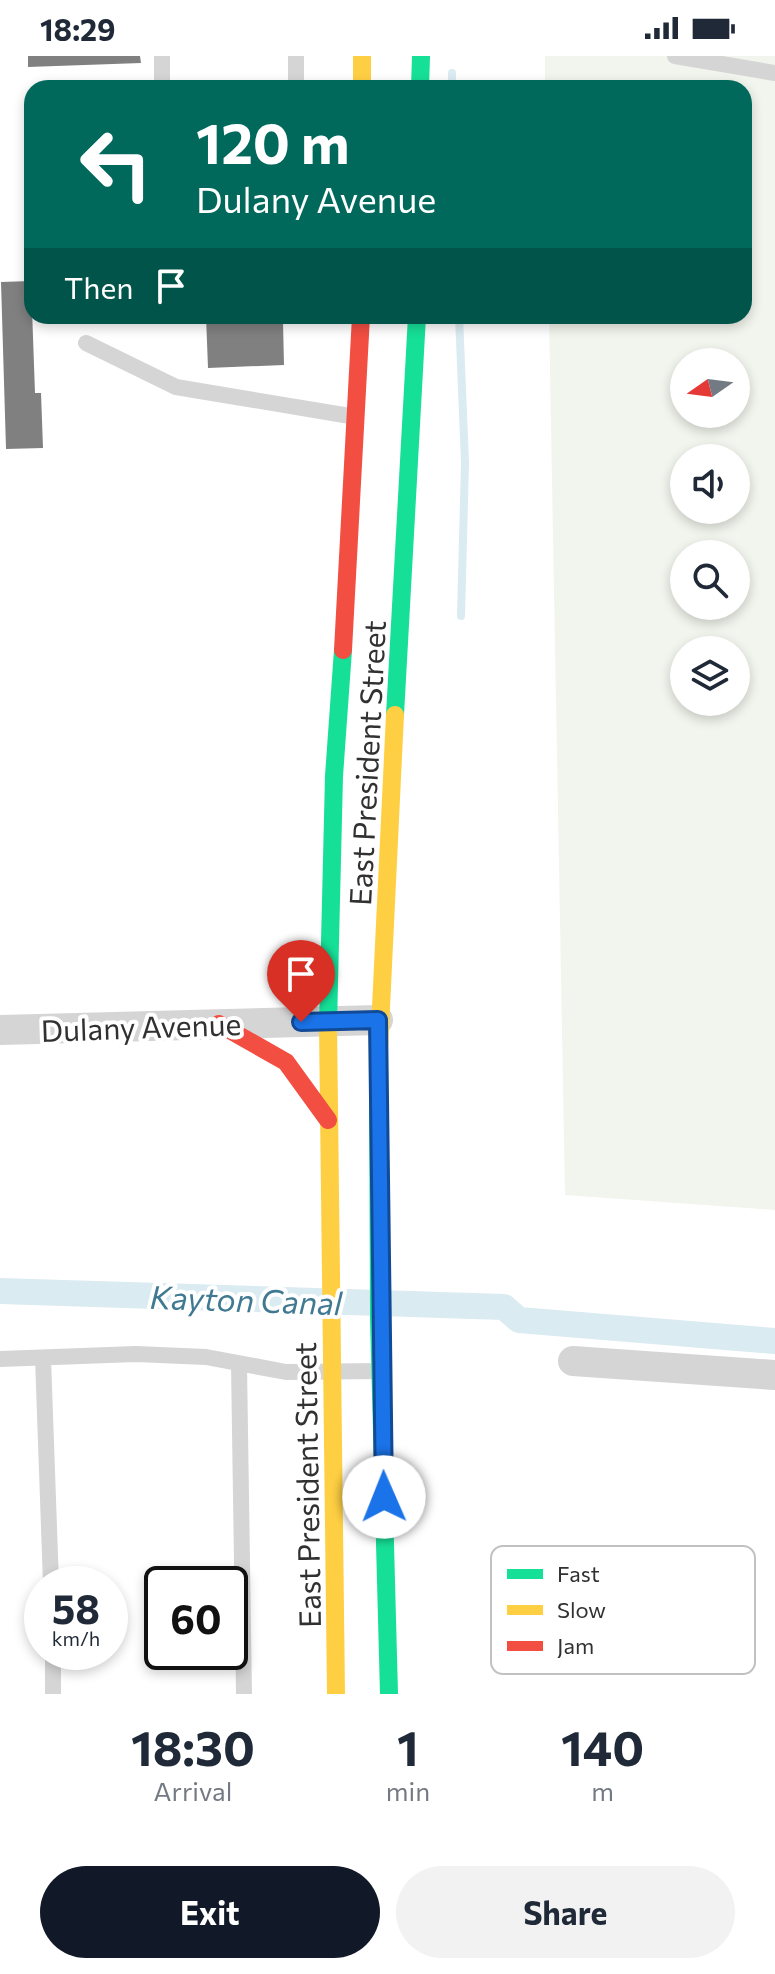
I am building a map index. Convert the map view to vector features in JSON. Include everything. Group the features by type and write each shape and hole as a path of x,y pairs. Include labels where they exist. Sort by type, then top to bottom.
{"main road":[{"path":"362,56 362,80"},
{"path":"420,80 421,56"},
{"name":"East President Street","path":"336,1694 328,1021 334,776 358,417 361,324"},
{"name":"East President Street","path":"389,1694 379,1318 378,1020 402,634 417,324"},
{"path":"358,417 380,430"},
{"path":"391,451 402,634"},
{"path":"219,1024 286,1062 328,1120"}],"street":[{"name":"Dulany Avenue","path":"0,1030 378,1020"},
{"path":"573,1361 775,1375"}],"lane":[{"path":"162,56 162,80"},
{"path":"296,56 296,80"},
{"path":"675,56 775,73"},
{"path":"86,343 176,387 358,417"},
{"path":"0,1359 136,1354 206,1357 286,1372 381,1371"},
{"path":"43,1358 50,1566"},
{"path":"239,1365 244,1694"},
{"path":"53,1670 53,1694"}],"shaded area":[{"path":"545,56 775,56 775,1210 565,1195 549,324 752,324 752,80 545,80"}],"building":[{"path":"28,56 140,56 141,63 28,67"},
{"path":"24,281 24,324 33,324 35,393 41,393 43,448 6,449 1,282"},
{"path":"206,324 283,324 284,365 208,368"}],"waterway":[{"path":"452,73 452,80"},
{"path":"459,324 465,463 461,616"},
{"name":"Kayton Canal","path":"0,1291 504,1307 519,1320 775,1341"}],"traffic: fast":[{"path":"420,80 421,56"},
{"path":"395,715 417,324"},
{"path":"328,1025 334,776 343,650"},
{"path":"378,1070 379,1318 389,1694"}],"traffic: slow":[{"path":"362,56 362,80"},
{"path":"378,1070 395,715"},
{"path":"328,1025 336,1694"}],"traffic: jam":[{"path":"343,650 361,324"},
{"path":"219,1024 286,1062 328,1120"}],"route":[{"path":"301,1022 378,1020 379,1318 384,1497"}]}
